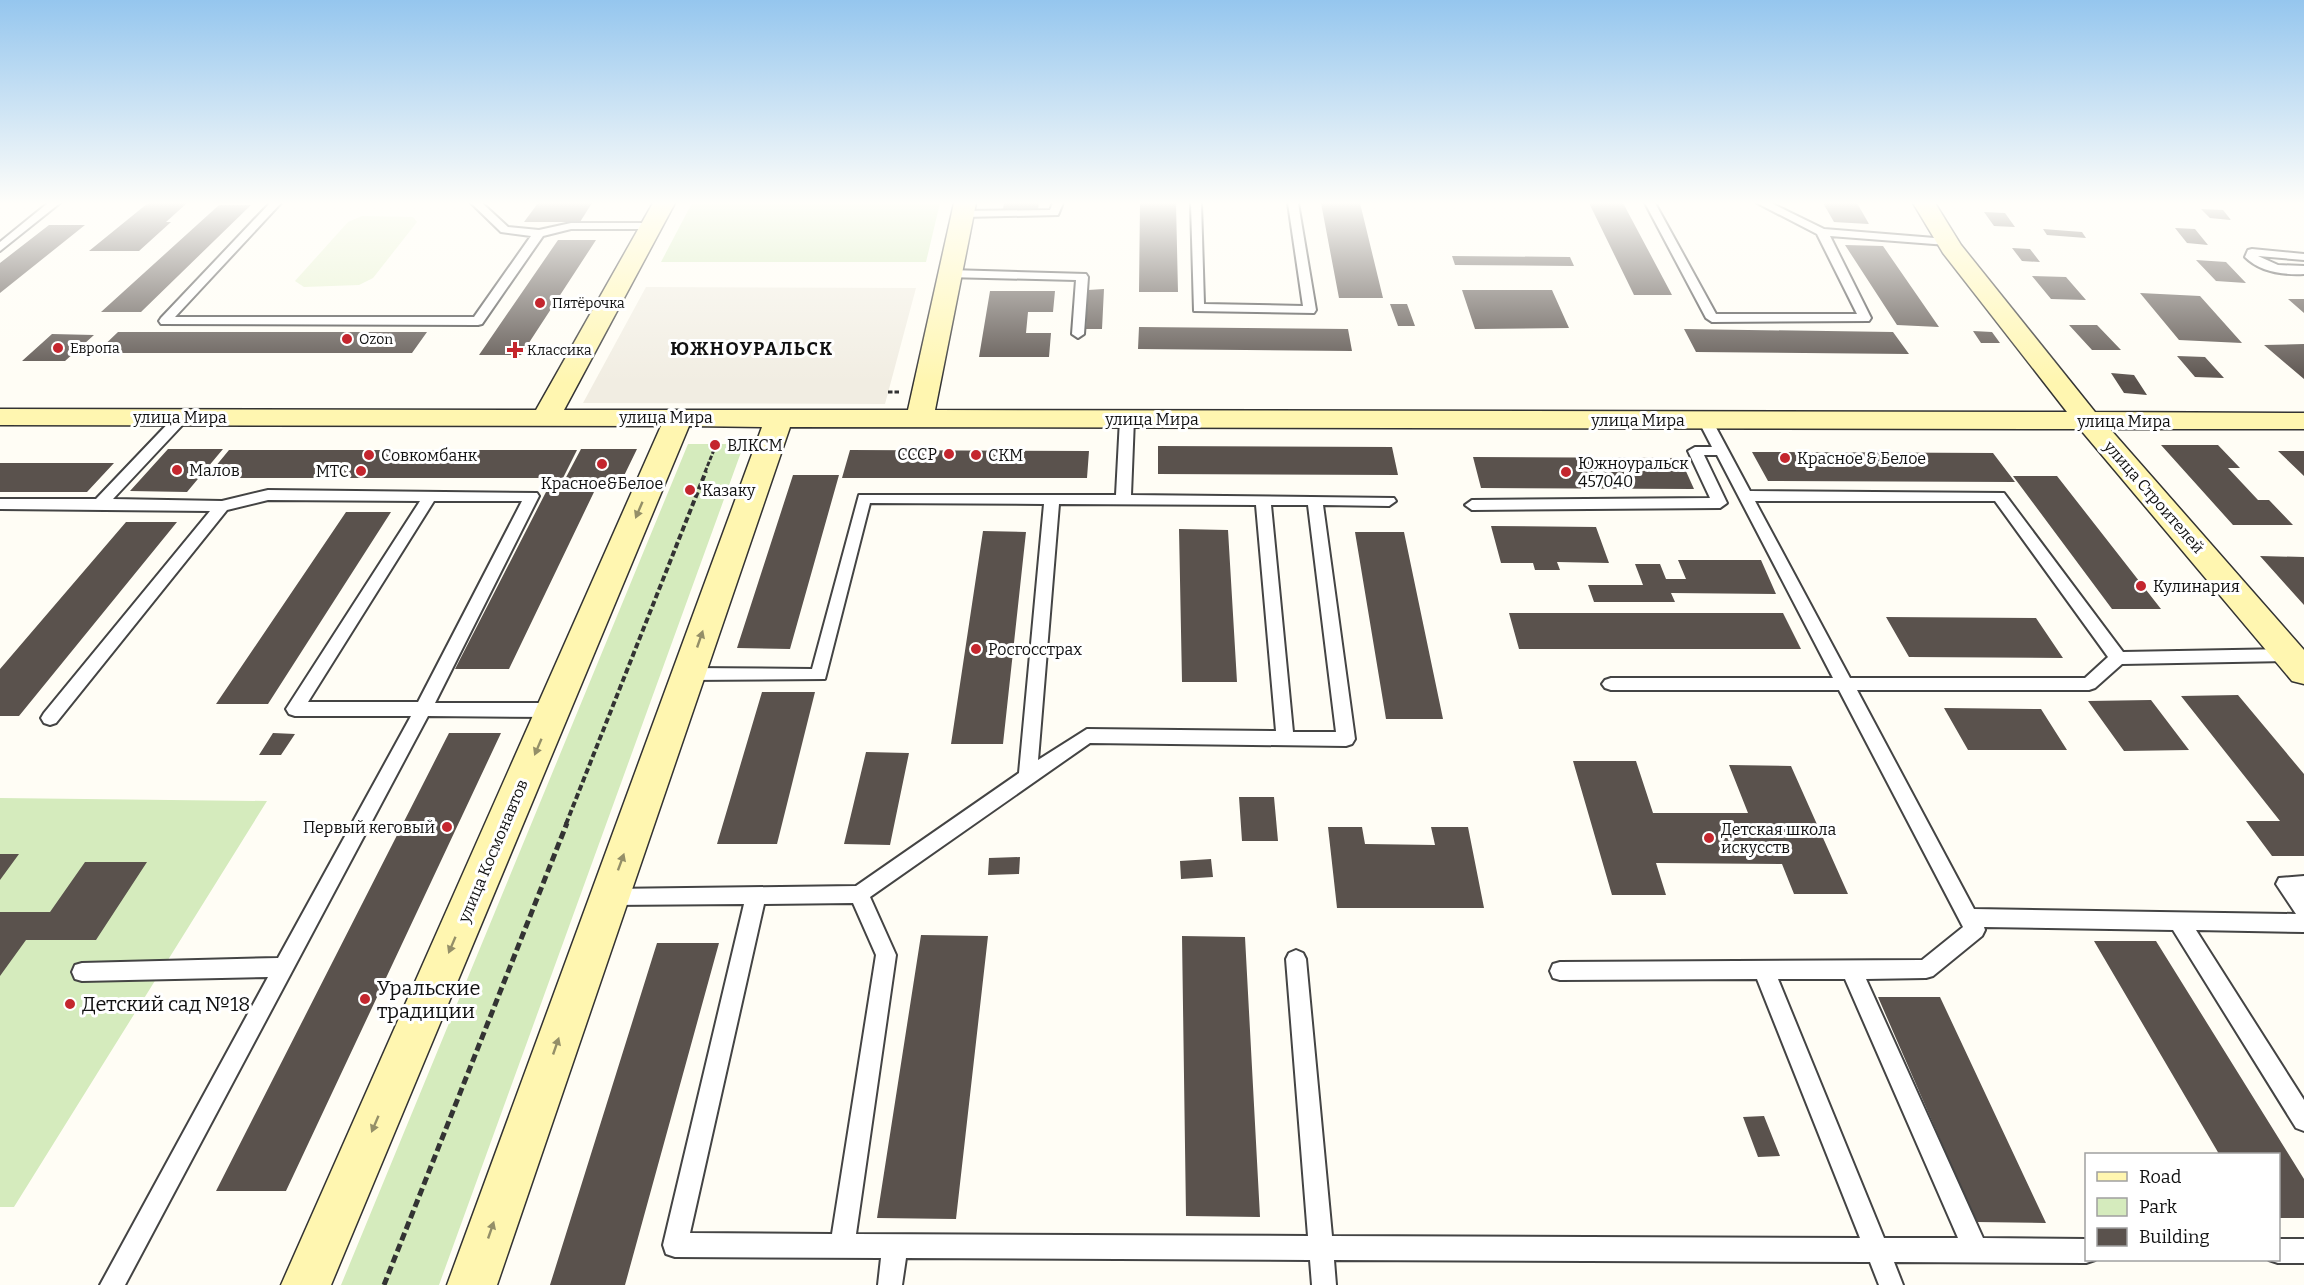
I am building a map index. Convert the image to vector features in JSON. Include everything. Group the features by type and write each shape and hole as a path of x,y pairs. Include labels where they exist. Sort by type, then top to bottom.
{"street":[{"path":"546,417 631,263"},
{"path":"920,418 952,263"},
{"name":"улица Строителей","path":"1964,263 2088,421 2297,663"},
{"name":"улица Мира","path":"0,417 2304,421"},
{"name":"улица Космонавтов","path":"306,1285 679,417"},
{"path":"472,1285 779,418"}],"lane":[{"path":"220,263 165,321 478,321 518,263"},
{"path":"1197,263 1198,308 1310,310 1303,263"},
{"path":"1682,263 1712,318 1865,318 1837,263"},
{"path":"2260,263 2289,271 2304,270"},
{"path":"950,274 1082,277 1078,334"},
{"path":"100,504 182,417"},
{"path":"1123,499 1127,418"},
{"path":"1560,971 1926,969 1975,930 1705,420"},
{"path":"1472,505 1720,502 1695,451 1721,451"},
{"path":"0,504 222,506 268,495 532,496 423,709 112,1285"},
{"path":"430,496 295,709 553,710"},
{"path":"1745,496 1999,496 2118,657"},
{"path":"688,674 819,675 864,498 1389,501"},
{"path":"1029,776 1052,499"},
{"path":"1263,500 1284,738"},
{"path":"609,897 859,894 1087,736 1346,739 1316,500"},
{"path":"50,718 222,506"},
{"path":"1611,684 2089,684 2118,657 2297,663"},
{"path":"2304,884 2286,884 2304,909"},
{"path":"842,1246 886,955 859,894"},
{"path":"756,895 675,1245 2085,1251"},
{"path":"1968,918 2304,923"},
{"path":"2178,920 2304,1119"},
{"path":"1296,959 1324,1285"},
{"path":"82,972 284,967"},
{"path":"1851,969 1976,1251"},
{"path":"1764,970 1891,1285"},
{"path":"890,1285 895,1246"},
{"path":"2280,1251 2304,1251"}],"path":[{"path":"384,1285 719,437"}],"green space":[{"path":"311,263 385,263 373,278 359,285 304,287 295,281"},
{"path":"688,444 744,444 439,1285 341,1285"},
{"name":"Детский сад №18","path":"0,798 267,801 14,1207 0,1207"}],"shaded area":[{"path":"646,287 916,288 885,404 583,403"}],"building":[{"path":"0,263 38,263 0,293"},
{"path":"155,263 191,263 141,312 101,312"},
{"path":"542,263 581,263 521,355 479,355"},
{"path":"1139,263 1177,263 1178,292 1139,292"},
{"path":"1332,263 1375,263 1383,298 1339,298"},
{"path":"1454,263 1573,263 1574,266 1455,265"},
{"path":"1618,263 1655,263 1672,295 1634,295"},
{"path":"1857,263 1895,263 1939,327 1897,325"},
{"path":"2199,263 2227,263 2246,283 2216,281"},
{"path":"2032,276 2066,277 2086,300 2051,299"},
{"path":"1104,289 1102,329 1086,329 1088,290"},
{"path":"1462,290 1552,290 1569,328 1475,329"},
{"path":"990,291 1055,291 1053,312 1028,312 1026,333 1051,333 1049,357 979,357"},
{"path":"2140,293 2200,296 2242,343 2179,340"},
{"path":"2288,299 2304,299 2304,313"},
{"path":"1390,304 1407,304 1415,326 1398,326"},
{"path":"2069,325 2097,325 2121,350 2092,350"},
{"path":"1139,327 1348,329 1352,351 1138,349"},
{"path":"1684,329 1893,332 1909,354 1696,352"},
{"path":"1973,331 1992,332 2000,343 1981,343"},
{"path":"118,332 427,332 412,353 96,353"},
{"name":"Европа","path":"52,334 94,335 65,361 22,361"},
{"path":"2304,344 2304,379 2264,345"},
{"path":"2177,356 2205,357 2224,378 2195,377"},
{"path":"2111,373 2134,375 2147,395 2124,393"},
{"path":"2161,445 2218,445 2240,468 2228,468 2258,500 2269,500 2293,525 2233,525"},
{"path":"1158,446 1392,447 1398,475 1158,474"},
{"name":"Малов","path":"168,449 223,449 187,492 130,491"},
{"path":"581,449 637,449 620,484 563,483"},
{"path":"229,450 577,450 563,478 206,478"},
{"path":"850,450 1089,451 1087,478 842,478"},
{"path":"2278,451 2304,451 2304,476"},
{"path":"1752,452 1993,453 2015,482 1768,481"},
{"path":"1473,457 1680,458 1694,489 1481,488"},
{"path":"0,463 114,463 87,492 0,492"},
{"path":"793,475 839,475 790,649 737,648"},
{"path":"2013,476 2057,476 2161,609 2112,609"},
{"path":"546,492 594,492 509,669 455,669"},
{"path":"346,512 391,512 268,704 216,704"},
{"path":"126,522 177,522 19,716 0,716 0,669"},
{"path":"1491,526 1596,527 1609,563 1557,562 1560,570 1535,570 1533,563 1501,563"},
{"path":"1179,529 1228,530 1237,682 1182,682"},
{"path":"983,531 1026,532 1003,744 951,744"},
{"path":"1355,532 1404,532 1443,719 1386,719"},
{"path":"2260,556 2304,557 2304,605"},
{"path":"1678,560 1761,560 1776,594 1671,593 1675,602 1594,602 1588,585 1643,585 1635,564 1660,564 1666,579 1686,579"},
{"path":"1509,613 1783,613 1801,649 1519,649"},
{"path":"1886,617 2036,618 2063,658 1909,657"},
{"path":"762,692 815,692 777,844 717,844"},
{"path":"2238,695 2304,774 2304,856 2272,856 2246,821 2280,821 2181,696"},
{"path":"2151,700 2189,750 2124,751 2088,701"},
{"path":"1944,708 2041,709 2067,750 1968,750"},
{"path":"273,733 295,734 281,755 259,755"},
{"path":"449,733 501,733 286,1191 216,1191"},
{"path":"866,752 909,753 890,845 844,844"},
{"name":"Детская школа искусств","path":"1573,761 1636,761 1653,813 1748,813 1729,765 1791,766 1848,894 1794,894 1782,864 1656,863 1666,895 1612,895"},
{"path":"1239,797 1274,797 1278,841 1242,841"},
{"path":"1328,827 1362,827 1365,844 1435,845 1431,827 1468,827 1484,908 1337,908"},
{"path":"0,854 19,854 0,880"},
{"path":"1020,857 1019,874 988,875 989,858"},
{"path":"1211,859 1213,877 1181,879 1180,861"},
{"path":"85,862 147,862 96,940 26,940 0,976 0,912 50,912"},
{"path":"921,935 988,936 956,1219 877,1218"},
{"path":"1182,936 1245,937 1260,1217 1186,1216"},
{"path":"2094,941 2156,941 2304,1179 2304,1218 2280,1218 2280,1153 2218,1153"},
{"path":"657,943 719,943 625,1285 550,1285"},
{"path":"1878,997 1940,997 2046,1223 1976,1222"},
{"path":"1764,1116 1780,1156 1758,1157 1743,1117"}],"place":[{"name":"Пятёрочка","path":"540,303"},
{"name":"Ozon","path":"347,339"},
{"name":"Европа","path":"58,348"},
{"name":"Классика","path":"515,350"},
{"name":"ВЛКСМ","path":"715,445"},
{"name":"СССР","path":"949,454"},
{"name":"Совкомбанк","path":"369,455"},
{"name":"СКМ","path":"976,455"},
{"name":"Красное & Белое","path":"1785,458"},
{"name":"Красное&Белое","path":"602,464"},
{"name":"Малов","path":"177,470"},
{"name":"МТС","path":"361,471"},
{"name":"Южноуральск 457040","path":"1566,472"},
{"name":"Казаку","path":"690,490"},
{"name":"Кулинария","path":"2141,586"},
{"name":"Росгосстрах","path":"976,649"},
{"name":"Первый кеговый","path":"447,827"},
{"name":"Детская школа искусств","path":"1709,838"},
{"name":"Уральские традиции","path":"365,999"},
{"name":"Детский сад №18","path":"70,1004"}],"district":[{"name":"ЮЖНОУРАЛЬСК","path":"752,349"}]}
